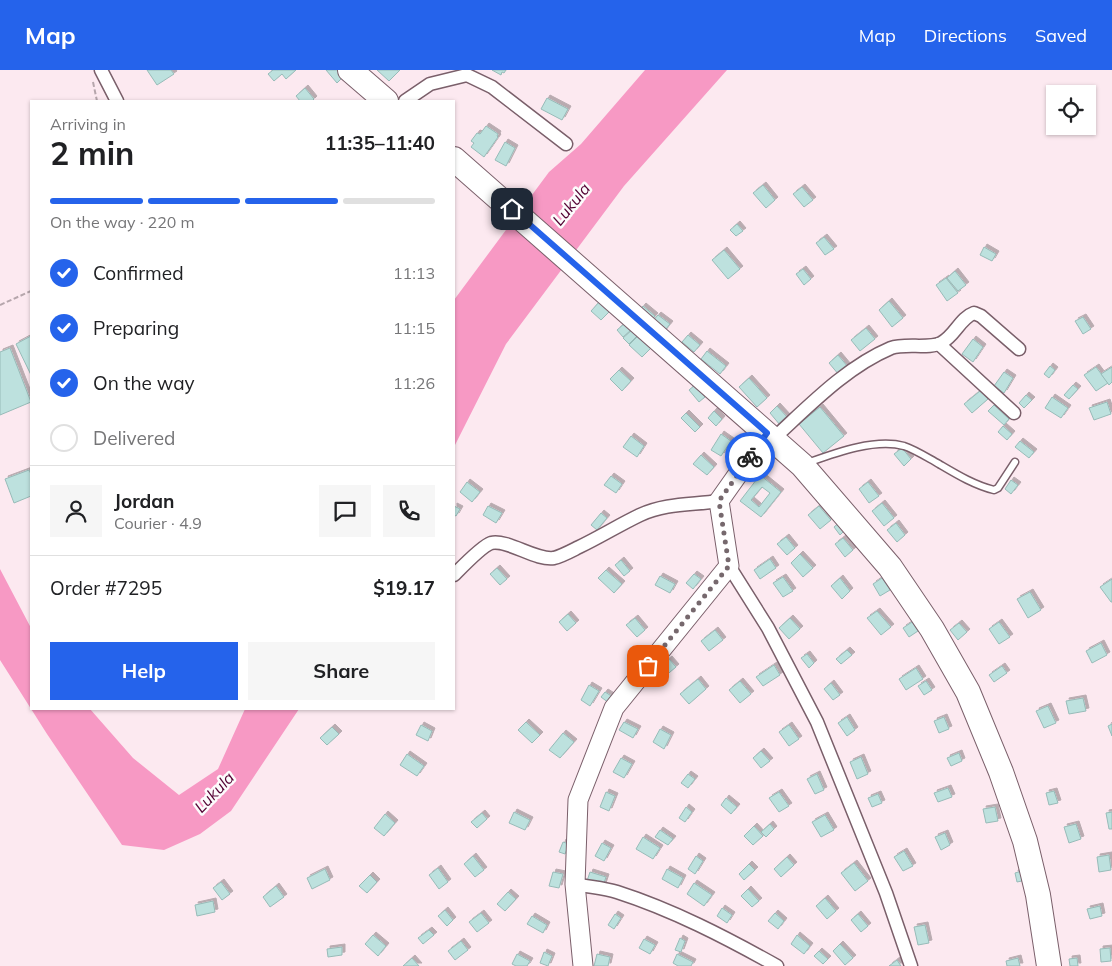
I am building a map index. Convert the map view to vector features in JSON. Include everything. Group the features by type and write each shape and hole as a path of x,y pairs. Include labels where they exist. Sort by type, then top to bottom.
{"highway":[{"path":"350,70 385,100"},
{"path":"455,160 802,465 890,567 932,629 968,692 1002,772 1025,841 1038,894 1049,966"}],"street":[{"path":"406,100 430,84 468,73 492,87 566,144"},
{"path":"97,75 116,100"},
{"path":"910,966 886,893 817,722 768,628 729,566 719,501 770,436 866,360 894,347 939,344 956,331 967,316 974,313 981,316 1019,349"},
{"path":"939,344 1014,413"},
{"path":"455,575 490,543 502,542 527,553 553,558 602,536 641,514 673,505 719,501"},
{"path":"583,966 575,884 578,800 614,708 729,566"},
{"path":"575,884 615,892 671,912 715,932 777,966"}],"lane":[{"path":"802,465 848,449 890,444 905,446 956,474 994,490 998,488 1015,462"}],"path":[{"path":"97,75 97,100"},
{"path":"0,305 30,291"}],"water":[{"name":"Lukula","path":"645,70 727,70 624,186 506,344 455,445 455,299 549,172 581,144"},
{"path":"0,569 30,626 30,707 0,660"},
{"name":"Lukula","path":"32,710 91,710 133,758 179,795 218,769 245,710 298,710 231,811 200,834 164,850 122,845"}],"building":[{"path":"147,70 171,70 174,74 157,85"},
{"path":"273,70 296,70 286,79 282,74 274,81 268,74"},
{"path":"326,70 339,70 344,76 337,83"},
{"path":"377,70 400,70 389,81"},
{"path":"492,70 506,70 501,75"},
{"path":"305,88 314,99 299,100 296,96"},
{"path":"547,98 568,109 562,120 541,109"},
{"path":"486,126 498,134 498,137 484,157 471,147 474,143 471,141"},
{"path":"505,142 515,148 506,166 495,160"},
{"path":"763,185 775,200 766,208 753,193"},
{"path":"802,187 813,200 804,207 793,194"},
{"path":"737,224 743,231 736,236 730,230"},
{"path":"824,237 834,249 825,255 816,243"},
{"path":"984,247 996,254 992,261 980,255"},
{"path":"724,250 740,269 728,279 712,260"},
{"path":"803,269 811,279 804,285 796,274"},
{"path":"955,271 966,285 958,291 947,278"},
{"path":"946,278 958,293 947,301 936,285"},
{"path":"600,301 610,311 601,320 591,311"},
{"path":"889,301 903,318 892,327 879,310"},
{"path":"643,306 655,316 649,323 637,313"},
{"path":"658,315 670,324 662,334 650,324"},
{"path":"1083,317 1091,329 1083,334 1075,321"},
{"path":"625,323 631,330 623,337 617,330"},
{"path":"866,328 875,339 860,351 851,340"},
{"path":"633,329 639,334 629,344 623,338"},
{"path":"640,334 653,346 642,357 629,345"},
{"path":"688,335 700,345 694,352 682,342"},
{"path":"30,337 30,373 16,344"},
{"path":"973,339 983,347 973,362 962,354"},
{"path":"10,348 30,402 0,415 0,352"},
{"path":"707,351 726,366 720,374 701,359"},
{"path":"838,355 848,367 839,375 829,363"},
{"path":"1050,366 1055,370 1049,378 1044,374"},
{"path":"1096,367 1108,383 1096,391 1084,375"},
{"path":"1112,367 1112,382 1109,385 1101,374"},
{"path":"619,370 631,381 622,391 610,379"},
{"path":"1004,372 1013,378 1004,393 994,386"},
{"path":"749,378 767,398 757,407 739,387"},
{"path":"695,385 705,397 699,402 689,390"},
{"path":"1073,385 1078,389 1069,399 1064,395"},
{"path":"980,391 988,399 972,413 964,404"},
{"path":"1026,395 1032,400 1024,408 1019,403"},
{"path":"1052,397 1068,408 1061,418 1045,408"},
{"path":"1107,402 1111,414 1094,420 1089,408"},
{"path":"994,405 1009,419 1004,425 988,411"},
{"path":"777,406 788,418 780,425 770,413"},
{"path":"820,407 844,436 823,453 799,424"},
{"path":"714,411 722,419 716,426 708,418"},
{"path":"686,413 700,427 695,432 681,418"},
{"path":"1003,426 1012,434 1007,440 998,432"},
{"path":"721,434 731,441 721,456 711,450"},
{"path":"631,436 644,446 637,457 623,447"},
{"path":"1020,441 1034,452 1029,458 1015,447"},
{"path":"902,448 911,459 904,466 894,454"},
{"path":"701,455 714,467 707,475 693,464"},
{"path":"29,470 30,496 14,503 5,479"},
{"path":"760,475 781,492 761,517 740,501","holes":["762,487 770,493 759,507 751,500"]},
{"path":"611,476 622,484 616,493 604,485"},
{"path":"1011,480 1018,485 1011,494 1005,489"},
{"path":"467,482 480,492 472,502 460,492"},
{"path":"868,482 879,496 869,503 859,489"},
{"path":"882,503 894,518 884,526 872,511"},
{"path":"455,506 460,509 455,516"},
{"path":"488,506 502,513 496,523 483,515"},
{"path":"819,506 831,520 820,529 808,515"},
{"path":"601,513 607,518 597,530 591,525"},
{"path":"841,521 847,528 840,535 834,527"},
{"path":"896,523 905,535 897,542 887,530"},
{"path":"786,537 795,548 787,555 777,544"},
{"path":"843,538 853,550 845,557 835,544"},
{"path":"800,554 813,568 803,577 791,563"},
{"path":"770,559 776,568 760,579 754,570"},
{"path":"621,560 630,571 624,576 615,565"},
{"path":"497,568 507,579 500,585 490,574"},
{"path":"606,570 622,584 614,593 598,578"},
{"path":"694,574 701,579 693,589 686,583"},
{"path":"660,576 675,584 670,593 655,585"},
{"path":"783,577 793,591 783,597 773,583"},
{"path":"840,578 850,591 842,599 831,586"},
{"path":"882,578 890,590 880,596 873,584"},
{"path":"1112,579 1112,602 1111,602 1100,587"},
{"path":"1030,592 1041,610 1028,618 1017,599"},
{"path":"877,611 891,627 881,635 867,618"},
{"path":"568,614 576,623 567,631 559,622"},
{"path":"635,618 645,630 637,637 626,625"},
{"path":"790,618 800,629 789,639 779,628"},
{"path":"912,622 918,631 909,637 903,628"},
{"path":"999,622 1010,637 999,644 989,629"},
{"path":"959,623 967,632 958,640 950,630"},
{"path":"715,630 723,640 709,651 701,641"},
{"path":"1101,643 1107,655 1092,663 1086,651"},
{"path":"847,650 852,655 841,664 836,659"},
{"path":"807,654 814,663 809,668 801,658"},
{"path":"669,659 676,667 663,678 656,669"},
{"path":"774,665 780,675 763,686 756,677"},
{"path":"1002,666 1007,673 994,682 989,675"},
{"path":"916,668 923,679 906,690 899,679"},
{"path":"698,679 706,689 689,704 680,694"},
{"path":"740,681 751,694 740,703 729,690"},
{"path":"926,681 932,690 924,695 918,686"},
{"path":"831,683 840,695 833,700 824,689"},
{"path":"589,685 599,691 590,706 581,700"},
{"path":"605,692 613,697 609,703 601,697"},
{"path":"1083,698 1086,711 1069,714 1066,701"},
{"path":"1048,706 1056,723 1044,728 1036,711"},
{"path":"847,717 855,730 847,736 838,723"},
{"path":"944,717 949,729 939,733 934,721"},
{"path":"526,722 540,735 532,743 518,730"},
{"path":"624,722 638,729 633,738 619,730"},
{"path":"1112,724 1112,736 1108,726"},
{"path":"421,725 432,731 428,741 416,735"},
{"path":"789,725 799,739 789,746 779,732"},
{"path":"332,727 339,734 327,745 320,738"},
{"path":"660,729 671,735 664,749 653,742"},
{"path":"563,733 574,742 560,758 549,750"},
{"path":"761,751 770,761 761,768 753,758"},
{"path":"959,753 962,761 951,766 947,758"},
{"path":"407,754 424,766 417,776 400,765"},
{"path":"861,757 868,774 857,779 850,762"},
{"path":"621,758 632,764 624,778 613,772"},
{"path":"688,774 695,779 688,788 681,783"},
{"path":"817,774 824,790 815,794 807,779"},
{"path":"948,788 952,797 938,802 934,793"},
{"path":"1054,791 1058,803 1049,805 1046,793"},
{"path":"606,792 615,796 609,811 600,807"},
{"path":"779,792 789,806 779,812 769,798"},
{"path":"878,794 882,803 872,807 868,798"},
{"path":"726,798 737,807 731,814 721,805"},
{"path":"686,807 692,812 685,822 679,818"},
{"path":"995,807 998,821 986,823 983,809"},
{"path":"514,812 530,820 525,830 509,823"},
{"path":"1112,812 1112,829 1109,829 1106,813"},
{"path":"482,813 487,819 477,828 471,822"},
{"path":"385,814 395,823 384,836 374,828"},
{"path":"825,815 834,830 821,837 812,822"},
{"path":"770,824 774,829 766,837 761,832"},
{"path":"1076,824 1081,839 1069,843 1064,827"},
{"path":"754,826 763,836 753,845 744,836"},
{"path":"660,830 673,839 668,845 655,837"},
{"path":"945,833 950,845 941,850 935,837"},
{"path":"643,837 660,848 653,859 636,849"},
{"path":"563,842 569,844 565,854 559,852"},
{"path":"602,843 611,848 604,861 595,856"},
{"path":"904,851 913,866 903,871 894,857"},
{"path":"1109,855 1111,870 1099,872 1097,857"},
{"path":"473,856 484,870 475,877 464,864"},
{"path":"696,856 703,861 695,874 688,869"},
{"path":"787,857 794,865 781,877 774,869"},
{"path":"854,863 868,881 855,891 841,873"},
{"path":"749,864 755,870 744,880 739,874"},
{"path":"438,868 448,882 439,889 429,875"},
{"path":"325,869 330,880 312,889 307,878"},
{"path":"667,869 683,878 678,888 662,879"},
{"path":"1029,869 1031,879 1017,882 1015,873"},
{"path":"553,872 563,874 559,888 549,886"},
{"path":"590,872 606,877 603,886 587,881"},
{"path":"370,875 377,882 367,893 359,886"},
{"path":"221,882 230,894 222,900 213,888"},
{"path":"694,883 712,895 704,906 687,894"},
{"path":"276,886 284,897 270,907 263,897"},
{"path":"748,889 759,901 752,907 741,896"},
{"path":"508,892 516,899 505,911 497,904"},
{"path":"825,898 836,911 827,919 816,906"},
{"path":"213,901 215,912 197,916 195,905"},
{"path":"1100,906 1102,916 1090,919 1087,909"},
{"path":"722,908 732,915 727,923 717,916"},
{"path":"445,910 453,920 447,926 438,916"},
{"path":"481,913 489,923 477,932 469,922"},
{"path":"775,913 784,921 778,929 768,921"},
{"path":"615,914 621,918 614,929 608,925"},
{"path":"858,914 868,926 861,932 851,920"},
{"path":"532,916 547,925 543,933 527,924"},
{"path":"925,925 929,943 918,945 914,927"},
{"path":"429,930 434,935 423,944 418,938"},
{"path":"373,935 386,946 378,956 365,944"},
{"path":"797,935 810,946 804,954 791,944"},
{"path":"680,938 685,941 681,952 675,950"},
{"path":"644,939 655,945 650,954 639,948"},
{"path":"461,941 468,950 455,960 448,951"},
{"path":"840,944 853,958 845,965 833,951"},
{"path":"342,947 342,955 328,957 327,949"},
{"path":"1110,948 1111,961 1101,962 1100,949"},
{"path":"819,951 828,959 823,964 814,956"},
{"path":"544,952 552,956 548,966 540,963"},
{"path":"517,954 530,961 527,966 512,964"},
{"path":"597,954 610,957 608,966 594,966"},
{"path":"677,954 693,962 691,966 678,966 673,963"},
{"path":"412,958 419,966 403,966"},
{"path":"1018,958 1020,966 1007,966 1006,961"},
{"path":"1077,958 1078,966 1070,966 1069,959"},
{"path":"897,960 901,966 889,966"}],"way so far":[{"path":"648,666 729,566 719,501 750,457"}],"route":[{"path":"512,209 767,433 750,457"}]}
